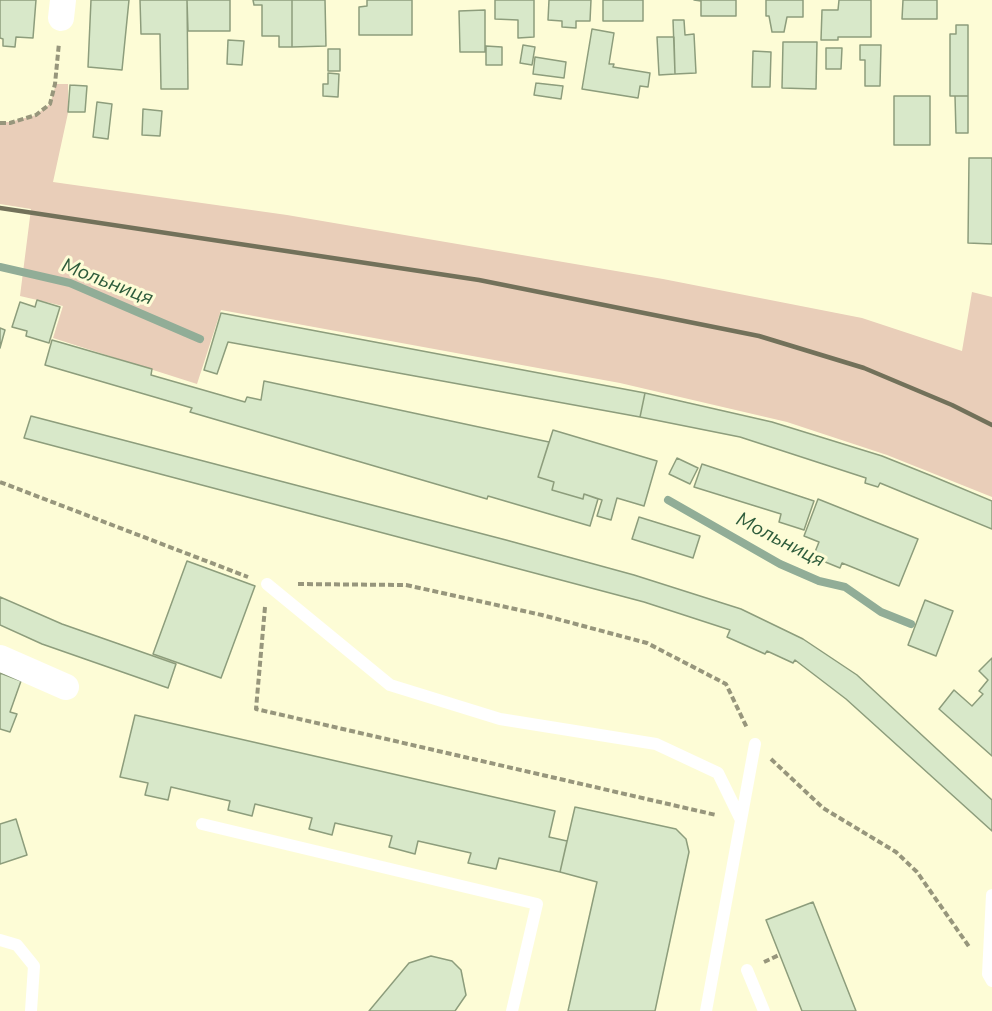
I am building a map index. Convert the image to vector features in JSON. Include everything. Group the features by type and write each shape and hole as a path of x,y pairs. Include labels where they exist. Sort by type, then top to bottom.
{"street":[{"path":"0,658 66,687"}],"lane":[{"path":"267,584 390,684 500,719 656,744 718,773 741,820"},
{"path":"706,1011 755,744"},
{"path":"202,824 537,904 512,1011"},
{"path":"990,978 992,895"},
{"path":"0,940 18,945 34,966 31,1011"},
{"path":"747,970 764,1011"}],"path":[{"path":"0,123 10,123 36,115 50,104 55,84 62,9"},
{"path":"0,482 267,584 406,585 542,615 647,643 726,684 755,744 823,808 896,852 916,872 990,978"},
{"path":"267,584 256,709 564,782 741,820"}],"shaded area":[{"path":"56,84 68,84 68,113 53,182 287,215 663,279 862,318 962,351 972,292 992,297 992,497 887,455 787,422 620,383 221,310 197,384 53,338 63,306 20,296 31,209 0,204 0,122 10,122 36,115 50,104"}],"building":[{"path":"0,0 36,0 33,38 16,37 15,47 3,46 3,39 0,38"},
{"path":"91,0 129,0 122,70 88,67"},
{"path":"140,0 187,0 188,89 161,89 160,34 141,34"},
{"path":"187,0 230,0 230,31 188,31"},
{"path":"253,0 292,0 292,47 279,47 279,36 262,36 262,5 254,5"},
{"path":"292,0 325,0 326,46 292,47"},
{"path":"367,0 412,0 412,35 359,35 359,7 367,6"},
{"path":"495,0 534,0 534,37 518,38 518,20 495,19"},
{"path":"549,0 591,0 590,21 576,21 576,28 562,27 562,21 548,20"},
{"path":"603,0 643,0 643,21 603,21"},
{"path":"694,0 736,0 736,16 701,16 701,1"},
{"path":"766,0 803,0 803,17 787,17 784,32 772,32 769,16 766,16"},
{"path":"839,0 871,0 871,37 838,37 838,40 821,40 822,10 838,10"},
{"path":"903,0 937,0 937,19 902,19"},
{"path":"485,10 485,52 460,52 459,11"},
{"path":"673,20 684,20 685,35 694,34 696,73 675,74"},
{"path":"956,25 968,25 968,96 950,96 950,34 956,34"},
{"path":"592,29 614,33 609,64 614,64 613,67 650,73 648,87 640,86 638,98 582,89"},
{"path":"657,37 674,37 675,74 659,75"},
{"path":"228,40 244,41 242,65 227,64"},
{"path":"783,42 817,42 816,89 782,88"},
{"path":"523,45 535,47 532,65 520,63"},
{"path":"860,45 881,45 880,86 865,86 865,60 860,60"},
{"path":"486,46 502,47 502,65 486,65"},
{"path":"826,48 842,48 841,69 826,69"},
{"path":"328,49 340,49 340,71 328,71"},
{"path":"753,51 771,52 770,87 752,87"},
{"path":"535,57 566,62 564,78 533,74"},
{"path":"328,73 339,74 338,97 323,96 323,84 328,84"},
{"path":"536,83 563,86 561,99 534,95"},
{"path":"70,85 87,86 85,112 68,112"},
{"path":"894,96 930,96 930,145 894,145"},
{"path":"955,96 968,96 968,133 956,133"},
{"path":"97,102 112,104 108,139 93,137"},
{"path":"143,109 162,111 160,136 142,135"},
{"path":"969,158 992,158 992,244 968,243"},
{"path":"37,300 60,307 49,343 26,336 27,331 12,327 20,302 35,307"},
{"path":"221,313 645,393 640,417 228,342 217,374 204,370"},
{"path":"0,328 5,330 0,348"},
{"path":"52,340 152,369 151,375 245,402 247,397 261,400 264,381 549,442 538,477 554,482 552,490 583,499 584,494 598,499 590,526 488,496 487,499 190,412 192,408 45,365"},
{"path":"645,393 772,422 882,456 992,501 992,529 880,483 878,487 865,483 866,478 740,437 640,417"},
{"path":"31,416 506,540 634,575 741,609 803,639 857,675 992,800 992,831 846,699 795,660 793,663 767,651 765,654 727,637 730,630 644,602 24,438"},
{"path":"553,430 657,461 644,506 617,498 611,520 597,516 602,500 584,494 583,499 552,490 554,482 538,477"},
{"path":"677,458 698,468 690,484 669,474"},
{"path":"702,464 814,501 804,530 779,522 781,514 694,487"},
{"path":"818,499 918,539 899,586 842,563 840,568 813,557 819,542 804,536"},
{"path":"639,517 700,536 693,558 632,539"},
{"path":"187,561 255,586 221,678 153,654"},
{"path":"0,597 62,624 176,664 168,688 42,644 0,625"},
{"path":"925,600 953,611 936,656 908,645"},
{"path":"992,658 992,756 939,709 954,690 972,706 983,694 979,691 988,680 979,671"},
{"path":"0,673 21,681 10,712 17,714 10,732 0,729"},
{"path":"135,715 555,811 549,837 567,841 560,872 499,858 496,869 468,863 471,853 418,841 415,854 389,847 392,836 335,823 332,835 309,829 312,818 255,804 252,816 228,810 230,801 171,787 168,800 145,795 148,783 120,777"},
{"path":"575,807 676,829 686,839 689,852 655,1011 568,1011 597,882 560,872"},
{"path":"16,819 27,855 0,864 0,824"},
{"path":"813,902 856,1011 802,1011 766,920"},
{"path":"431,956 452,961 461,970 466,995 455,1011 369,1011 409,963"}],"waterway":[{"name":"Мольниця","path":"0,267 70,283 200,339"},
{"name":"Мольниця","path":"668,500 780,564 819,581 845,587 881,612 911,624"}],"railway":[{"path":"0,208 479,280 759,336 864,368 952,405 992,425"}]}
